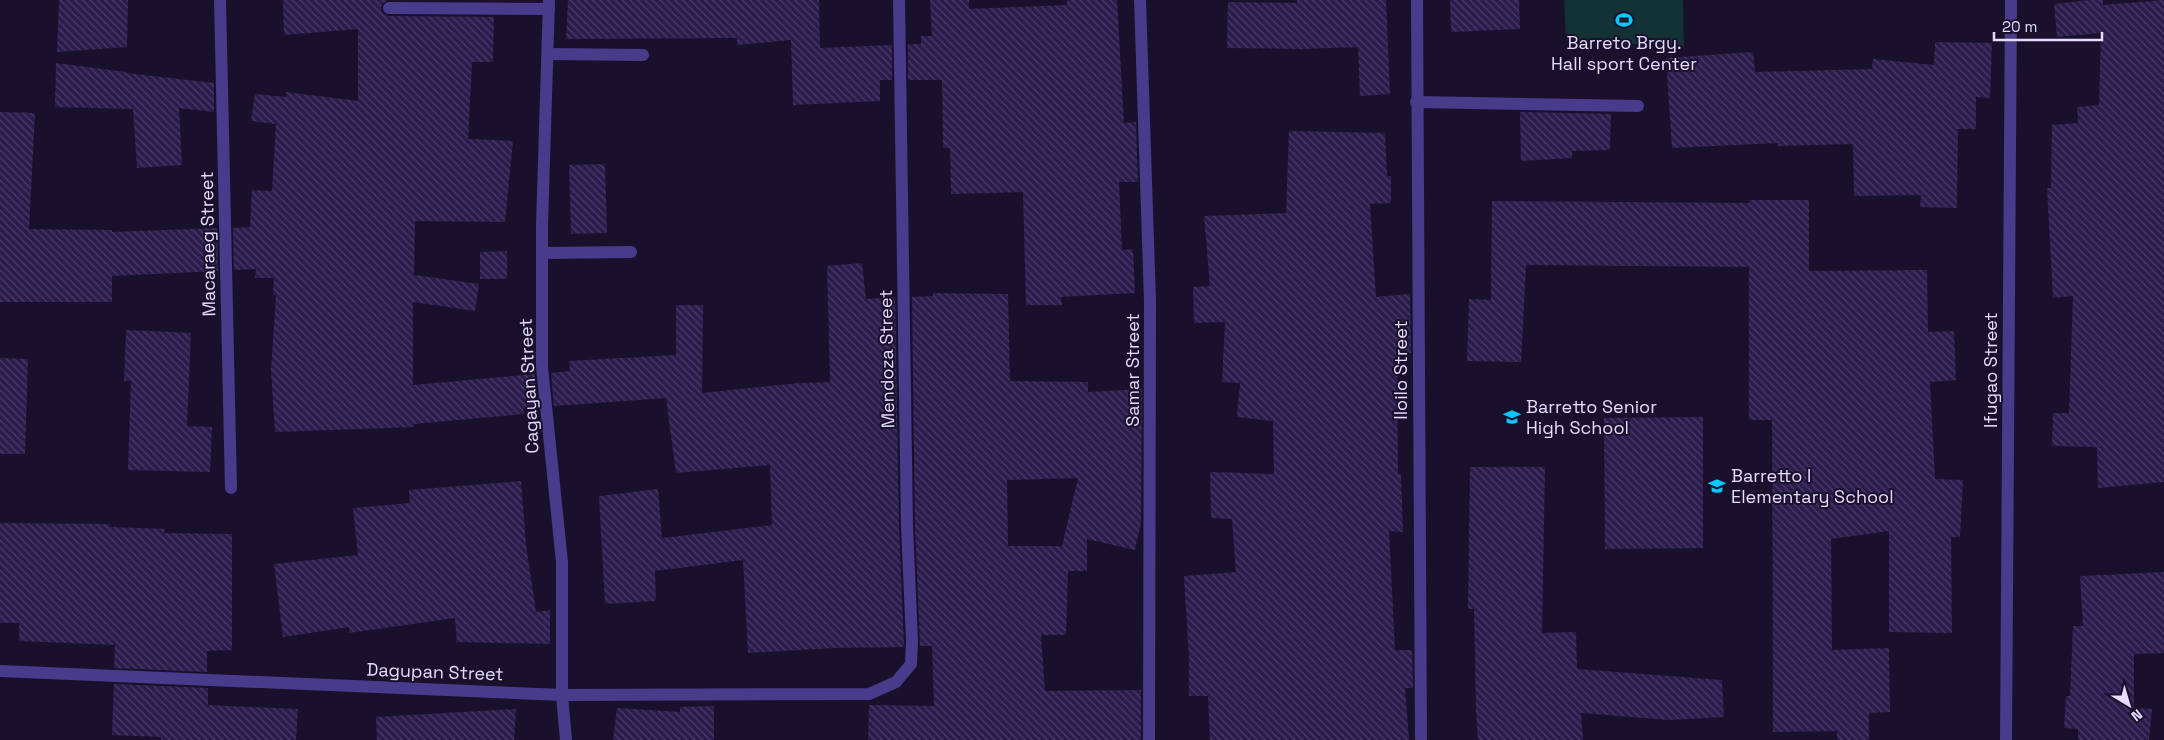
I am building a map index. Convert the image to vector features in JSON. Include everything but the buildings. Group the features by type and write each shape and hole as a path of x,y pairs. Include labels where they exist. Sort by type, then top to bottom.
{"street":[{"name":"Macaraeg Street","path":"220,0 231,488"},
{"name":"Mendoza Street","path":"869,694 896,682 911,664 912,641 907,526 899,0"},
{"name":"Samar Street","path":"1140,0 1150,301 1148,740"},
{"name":"Iloilo Street","path":"1417,0 1416,102 1421,740"},
{"name":"Ifugao Street","path":"2006,740 2011,0"},
{"path":"388,8 549,4"},
{"name":"Cagayan Street","path":"549,4 542,225 542,367 562,562 562,695 566,740"},
{"path":"548,54 643,55"},
{"path":"1416,102 1638,106"},
{"path":"543,252 631,252"},
{"name":"Dagupan Street","path":"0,671 562,695 869,694"}],"green space":[{"name":"Barreto Brgy. Hall sport Center","path":"1564,0 1683,0 1684,46 1566,41"}],"place":[{"name":"Barreto Brgy. Hall sport Center","path":"1624,20"},
{"name":"Barretto Senior High School","path":"1512,417"},
{"name":"Barretto I Elementary School","path":"1717,486"}]}
